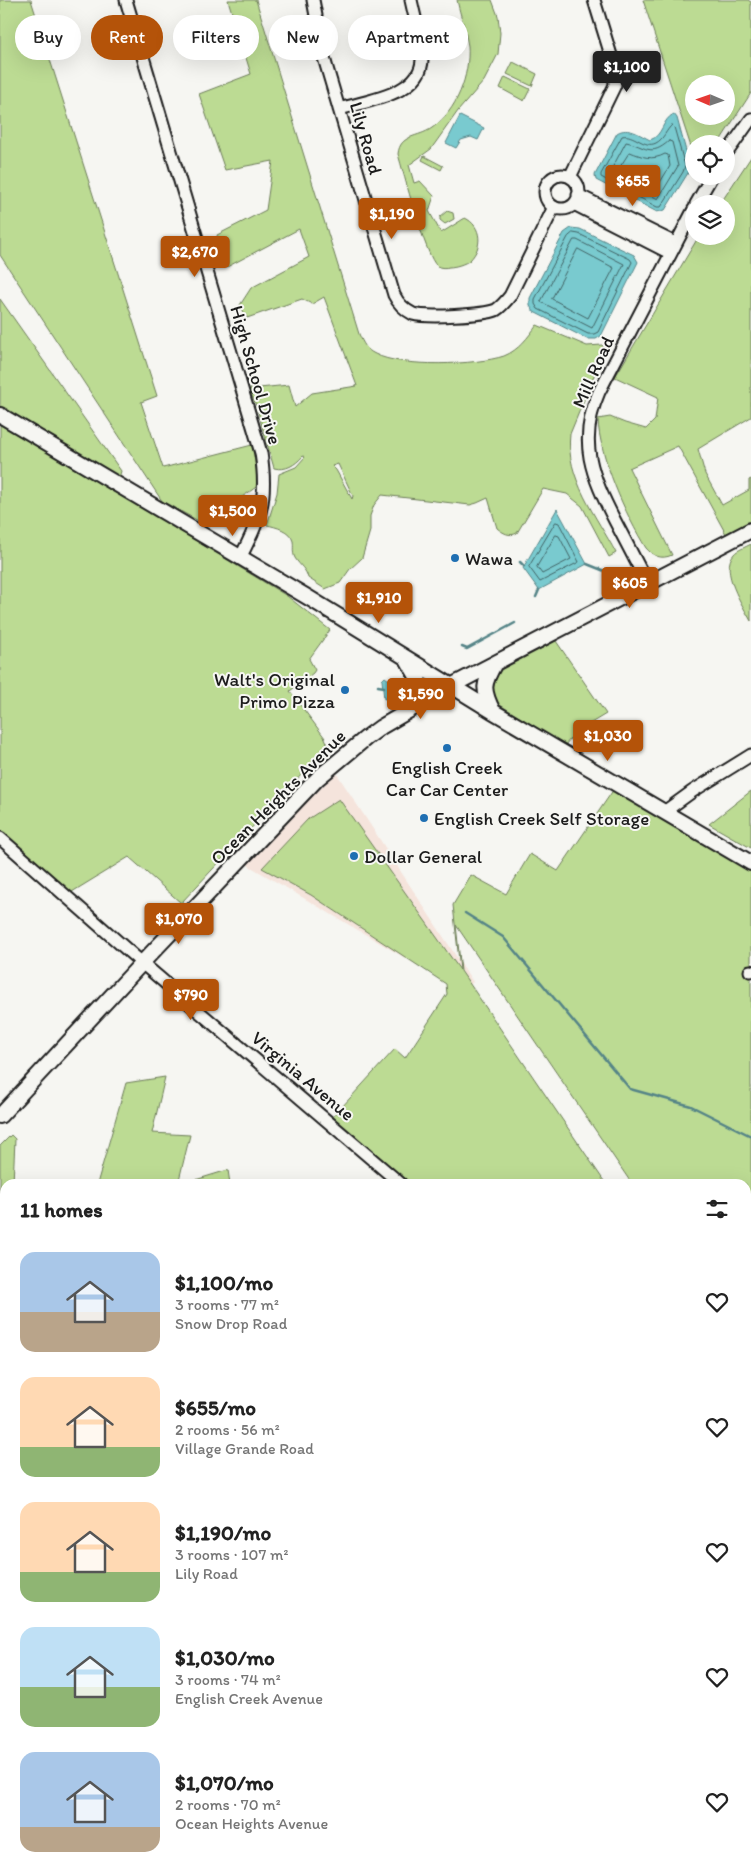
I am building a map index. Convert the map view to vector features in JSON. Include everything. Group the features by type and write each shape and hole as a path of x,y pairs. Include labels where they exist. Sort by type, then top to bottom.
{"main road":[{"path":"0,415 309,598 494,712 751,863"},
{"name":"Ocean Heights Avenue","path":"0,1116 142,963 318,778 339,759 373,733 451,686 751,530"},
{"path":"407,659 422,688 423,697 419,704"},
{"path":"494,712 486,698 484,687 495,663"}],"street":[{"name":"High School Drive","path":"126,0 262,453 265,482 262,511 240,558"},
{"name":"Lily Road","path":"313,0 324,58 394,295 403,307 413,314 428,316 480,314 491,312 500,307 510,296 554,207"},
{"path":"339,109 404,88 417,76 422,57 411,0"},
{"path":"570,177 615,85 614,65 594,0"},
{"path":"735,141 751,119"},
{"path":"560,175 570,177 577,184 576,199 565,209 554,207 547,200 545,189 547,184 554,177 560,175"},
{"path":"576,199 672,248"},
{"name":"Mill Road","path":"647,583 599,490 592,472 589,457 589,423 600,392 685,224"},
{"path":"664,812 692,791 751,755"},
{"name":"Virginia Avenue","path":"0,838 142,963 395,1179"}],"shaded area":[{"path":"337,774 473,982 463,992 246,864"}],"green space":[{"path":"0,0 31,0 36,15 15,15 15,60 50,60 157,396 141,402 163,468 252,445 259,485 204,524 162,501 0,255"},
{"path":"228,0 256,0 269,42 269,60 275,60 359,334 367,348 375,354 402,361 439,364 492,359 504,356 514,350 523,343 537,325 587,346 602,345 605,349 570,434 570,450 572,466 577,481 616,553 609,557 582,506 567,494 543,489 517,533 512,535 504,533 497,528 488,498 470,505 382,495 374,505 370,516 370,531 362,558 350,569 340,583 325,589 308,578 295,558 293,541 289,534 267,525 277,493 279,474 296,467 305,457 303,456 293,465 286,468 274,468 256,405 249,389 289,385 295,407 312,393 357,386 324,297 312,304 302,299 247,318 240,305 251,288 309,257 299,229 225,268 217,235 266,210 273,161 225,170 199,94 251,74 247,60 259,60 259,15 233,15","holes":["338,464 353,496 352,499 336,470 332,466"]},
{"path":"457,0 492,0 498,16 500,33 498,54 484,81 458,111 431,149 409,165 414,183 420,181 434,196 429,211 441,233 465,218 475,226 479,237 477,249 470,260 457,266 443,268 437,266 432,260 427,248 398,154 402,143 410,137 427,131 441,121 455,102 460,91 468,60 468,15 461,15"},
{"path":"643,0 748,0 751,2 751,93 735,118 735,75 685,75 685,125 730,125 724,135 687,135"},
{"path":"513,62 537,74 532,86 507,74"},
{"path":"505,77 530,89 524,101 500,88"},
{"path":"424,156 443,166 441,170 422,160"},
{"path":"751,157 751,417 698,449 705,474 722,505 749,490 749,480 751,479 751,521 726,534 678,446 629,468 672,555 658,556 646,548 622,503 608,468 598,419 610,417 646,429 655,420 658,397 615,377 694,245 735,245 735,195 726,195 733,185 735,185 735,181"},
{"path":"447,211 453,213 454,219 445,224 440,220 440,217"},
{"path":"0,299 121,471 119,478 0,408"},
{"path":"0,422 287,596 330,630 309,659 315,670 290,691 325,738 328,745 326,752 303,773 181,903 129,857 67,895 0,839"},
{"path":"751,544 751,621 734,588 729,569 730,561 734,554"},
{"path":"556,641 606,714 576,732 565,745 493,700 489,690 497,672"},
{"path":"614,789 751,869 751,1179 629,1179 456,925 461,971 603,1179 395,1179 329,1121 395,1049 405,1058 447,994 446,984 311,895 262,868 308,819 339,799 460,970 453,905 471,875 506,894 530,854 558,871"},
{"path":"751,791 751,848 709,824"},
{"path":"165,1077 152,1133 190,1135 179,1179 98,1179 126,1083"},
{"path":"11,1135 15,1139 13,1179 0,1179 0,1146"},
{"path":"228,1170 229,1179 198,1179"}],"water":[{"path":"674,114 677,118 685,148 685,178 665,210 657,212 596,180 595,175 617,133 625,130 630,131 650,140 658,135 670,116"},
{"path":"460,116 484,128 478,140 471,137 461,140 456,148 446,143"},
{"path":"571,228 580,229 634,255 638,262 601,336 596,339 587,339 534,312 530,306 530,298 564,233"},
{"path":"557,509 587,564 539,590 523,568"},
{"path":"385,677 397,686 388,698 384,699 382,680"}],"waterway":[{"path":"520,562 524,566"},
{"path":"587,564 607,572"},
{"path":"536,597 539,590"},
{"path":"462,647 467,649 515,623"},
{"path":"397,685 417,694"},
{"path":"378,686 384,687"},
{"path":"465,913 503,937 630,1089 691,1106 751,1136"}],"place":[{"name":"Wawa","path":"455,558"},
{"name":"Walt's Original Primo Pizza","path":"345,690"},
{"name":"English Creek Car Car Center","path":"447,748"},
{"name":"English Creek Self Storage","path":"424,818"},
{"name":"Dollar General","path":"354,856"}]}
